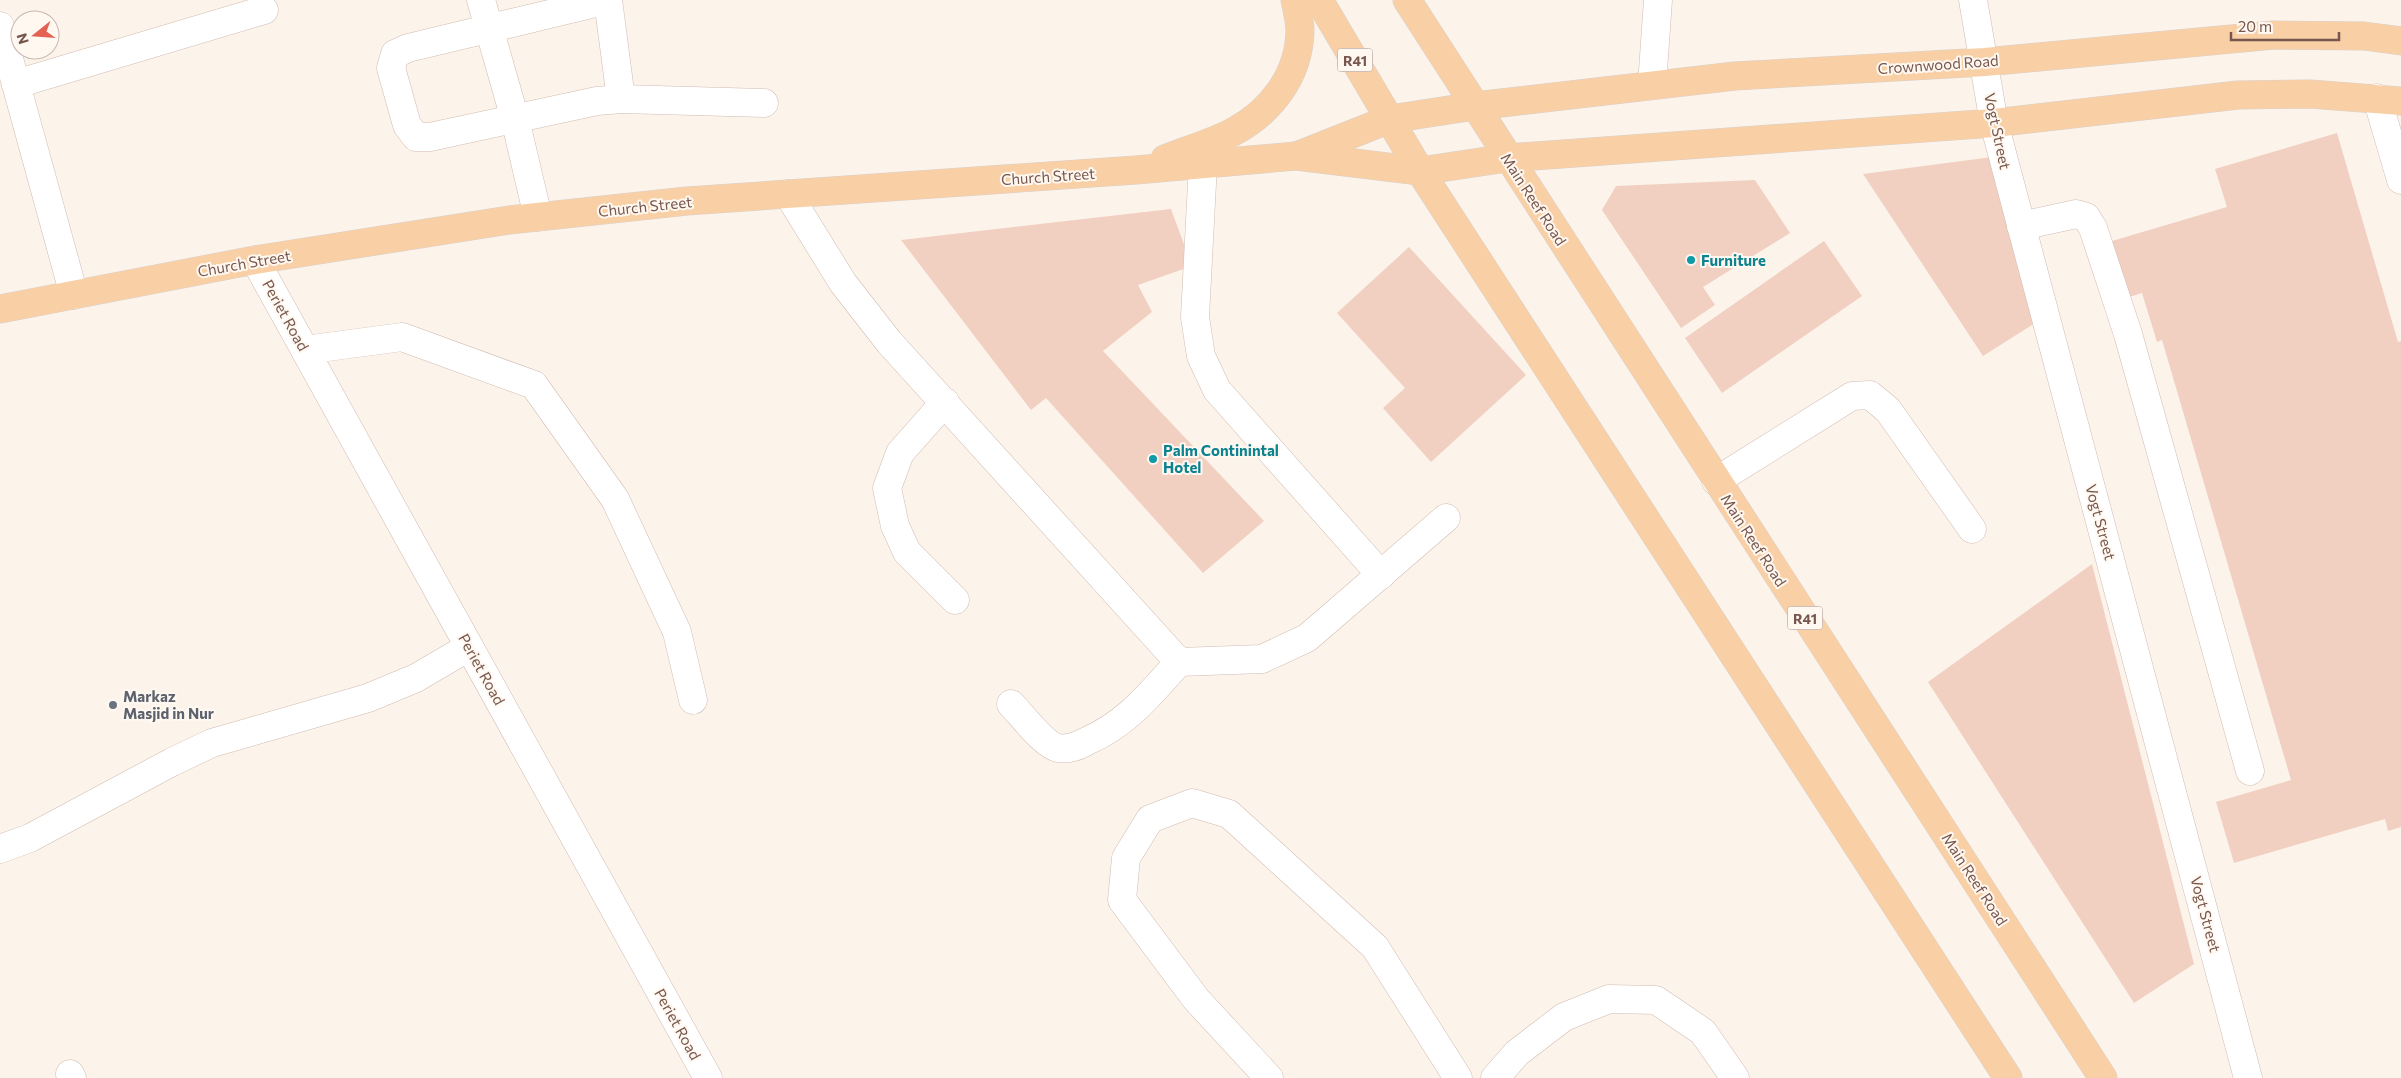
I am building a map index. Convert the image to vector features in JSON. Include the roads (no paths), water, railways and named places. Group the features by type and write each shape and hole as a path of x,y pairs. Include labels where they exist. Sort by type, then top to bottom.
{"main road":[{"path":"1136,170 1234,132 1268,108 1283,88 1295,66 1300,30 1295,0"},
{"name":"R41","path":"1319,0 1420,171 2008,1078"},
{"name":"Main Reef Road","path":"1406,0 2103,1078"},
{"name":"Crownwood Road","path":"1474,106 1736,76 1985,62 2274,35 2364,36 2401,41"},
{"path":"1507,158 1994,123 2238,95 2310,94 2389,99"},
{"name":"Church Street","path":"1296,156 1390,119 1474,106"},
{"name":"Church Street","path":"0,310 255,260 538,217 687,201 1136,170 1296,156 1420,171 1507,158"}],"street":[{"path":"481,0 515,119 538,217"},
{"path":"621,99 608,0 408,48 395,54 391,68 407,125 416,137 430,137 597,101 621,99 764,103"},
{"path":"1652,85 1657,0 1670,0"},
{"name":"Vogt Street","path":"1973,0 1994,123 2240,1042 2248,1078"},
{"path":"16,84 264,10"},
{"path":"0,26 74,295"},
{"path":"2389,99 2401,180"},
{"path":"1203,164 1195,317 1201,356 1217,390 1381,575"},
{"path":"788,194 843,283 890,342 1179,662"},
{"path":"2021,226 2076,214 2086,217 2093,228 2128,334 2250,771"},
{"name":"Periet Road","path":"255,260 708,1078"},
{"path":"305,350 402,337 534,385 615,499 676,632 693,700"},
{"path":"1716,481 1852,396 1870,395 1888,410 1972,529"},
{"path":"944,402 900,453 887,488 896,526 907,552 956,600"},
{"path":"1011,704 1049,744 1058,748 1074,748 1116,727 1138,708 1179,662 1262,659 1307,638 1446,518"},
{"path":"0,850 30,838 172,762 212,743 368,698 416,678 469,647"},
{"path":"1269,1078 1196,999 1122,900 1126,858 1150,819 1192,803 1229,814 1375,947 1458,1078"},
{"path":"1495,1078 1517,1053 1564,1017 1609,999 1656,1000 1704,1032 1735,1078"},
{"path":"2228,1078 2240,1042"}],"place":[{"name":"Furniture","path":"1691,260"},
{"name":"Palm Continintal Hotel","path":"1153,459"},
{"name":"Markaz Masjid in Nur","path":"113,705"}]}
